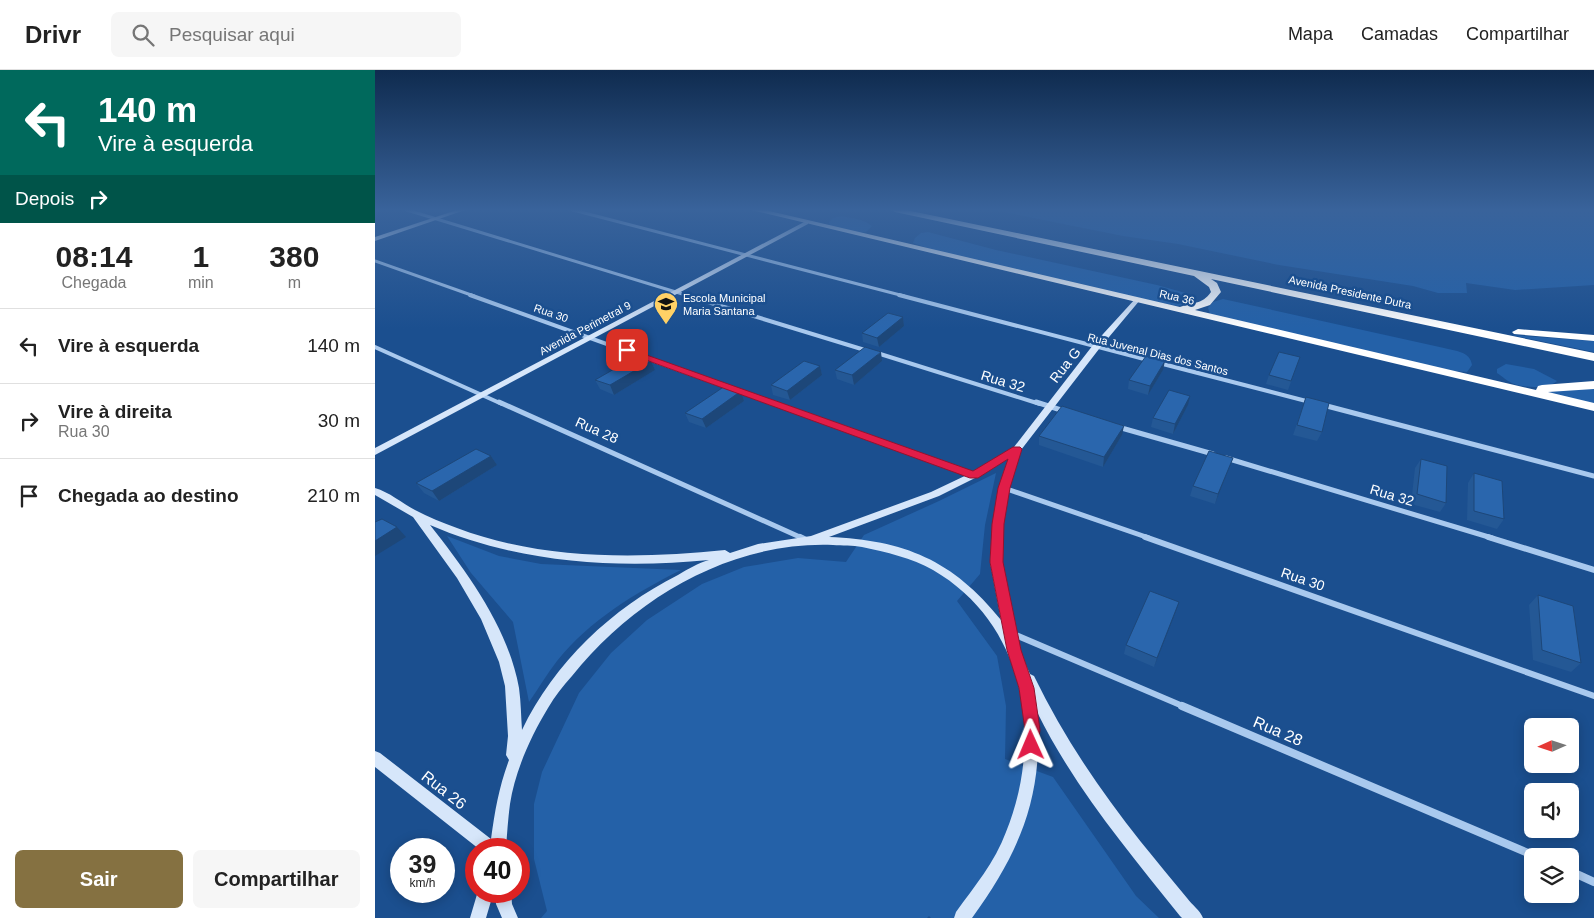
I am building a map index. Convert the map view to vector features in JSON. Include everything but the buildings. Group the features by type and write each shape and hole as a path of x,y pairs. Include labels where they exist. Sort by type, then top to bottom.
{"highway":[{"name":"Rua 36","path":"921,250 1594,407"},
{"name":"Avenida Presidente Dutra","path":"1083,250 1594,357"},
{"path":"1168,308 1203,306 1212,299 1216,292 1213,286 1203,278 1180,270"},
{"path":"1353,306 1506,330 1594,338"},
{"path":"1526,390 1594,385"}],"street":[{"name":"Rua 32","path":"539,250 1069,412"},
{"name":"Rua Juvenal Dias dos Santos","path":"724,250 1594,476"},
{"name":"Avenida Perimetral 9","path":"375,452 756,250"},
{"name":"Rua 30","path":"375,261 974,475"},
{"name":"Rua G","path":"1017,449 1097,347 1137,300"},
{"name":"Rua 28","path":"375,347 808,540"},
{"name":"Rua 32","path":"1115,426 1350,494 1594,570"},
{"path":"808,540 935,494 974,475 1017,449"},
{"path":"963,918 992,877 1012,835 1029,776 1033,730 1027,688 1014,650 996,562 998,524 1004,488 1017,449"},
{"name":"Rua 30","path":"1004,488 1594,696"},
{"path":"375,491 416,515 491,544 543,553 603,558 673,559 746,551 808,540 844,540 880,546 913,556 944,571 971,592 995,618 1014,650 1045,715 1076,767 1127,836 1186,910 1195,918"},
{"path":"416,515 472,591 502,652 512,687 515,744 503,804 499,838"},
{"path":"509,780 525,736 549,696 576,660 607,628 640,602 675,580 710,564 746,551"},
{"name":"Rua 28","path":"1011,633 1524,851"},
{"name":"Rua 26","path":"375,758 478,838"},
{"path":"1579,875 1594,882"},
{"path":"478,918 482,903"},
{"path":"504,903 510,918"}],"shaded area":[{"path":"932,250 994,250 1157,285 1189,294 1189,303 1178,306 1141,299 1082,284 951,256"},
{"path":"1205,250 1594,250 1594,285 1515,290 1466,283 1467,293 1438,293 1413,286 1279,265"},
{"path":"1223,299 1457,351 1465,354 1471,360 1472,365 1467,372 1440,370 1210,314 1208,308 1213,302"},
{"path":"1511,335 1594,341 1594,352"},
{"path":"1506,364 1534,369 1557,381 1553,384 1537,387 1514,384 1497,373 1497,369"},
{"path":"1594,388 1594,404 1532,390"},
{"path":"996,473 985,525 980,574 957,601 997,656 1006,706 1005,759 1053,777 1136,896 1159,918 931,918 929,916 927,918 541,918 547,911 534,859 534,804 542,772 579,693 611,653 647,620 702,584 744,567 798,558 846,562 864,535"},
{"path":"447,536 499,556 541,564 681,570 630,598 584,633 557,661 529,702 513,622 471,573"}],"place":[{"name":"Escola Municipal Maria Santana","path":"666,325"}],"route":[{"path":"627,350 974,475 1017,449 1004,488 998,524 996,562 1014,650 1027,688 1033,730 1031,745"}]}
